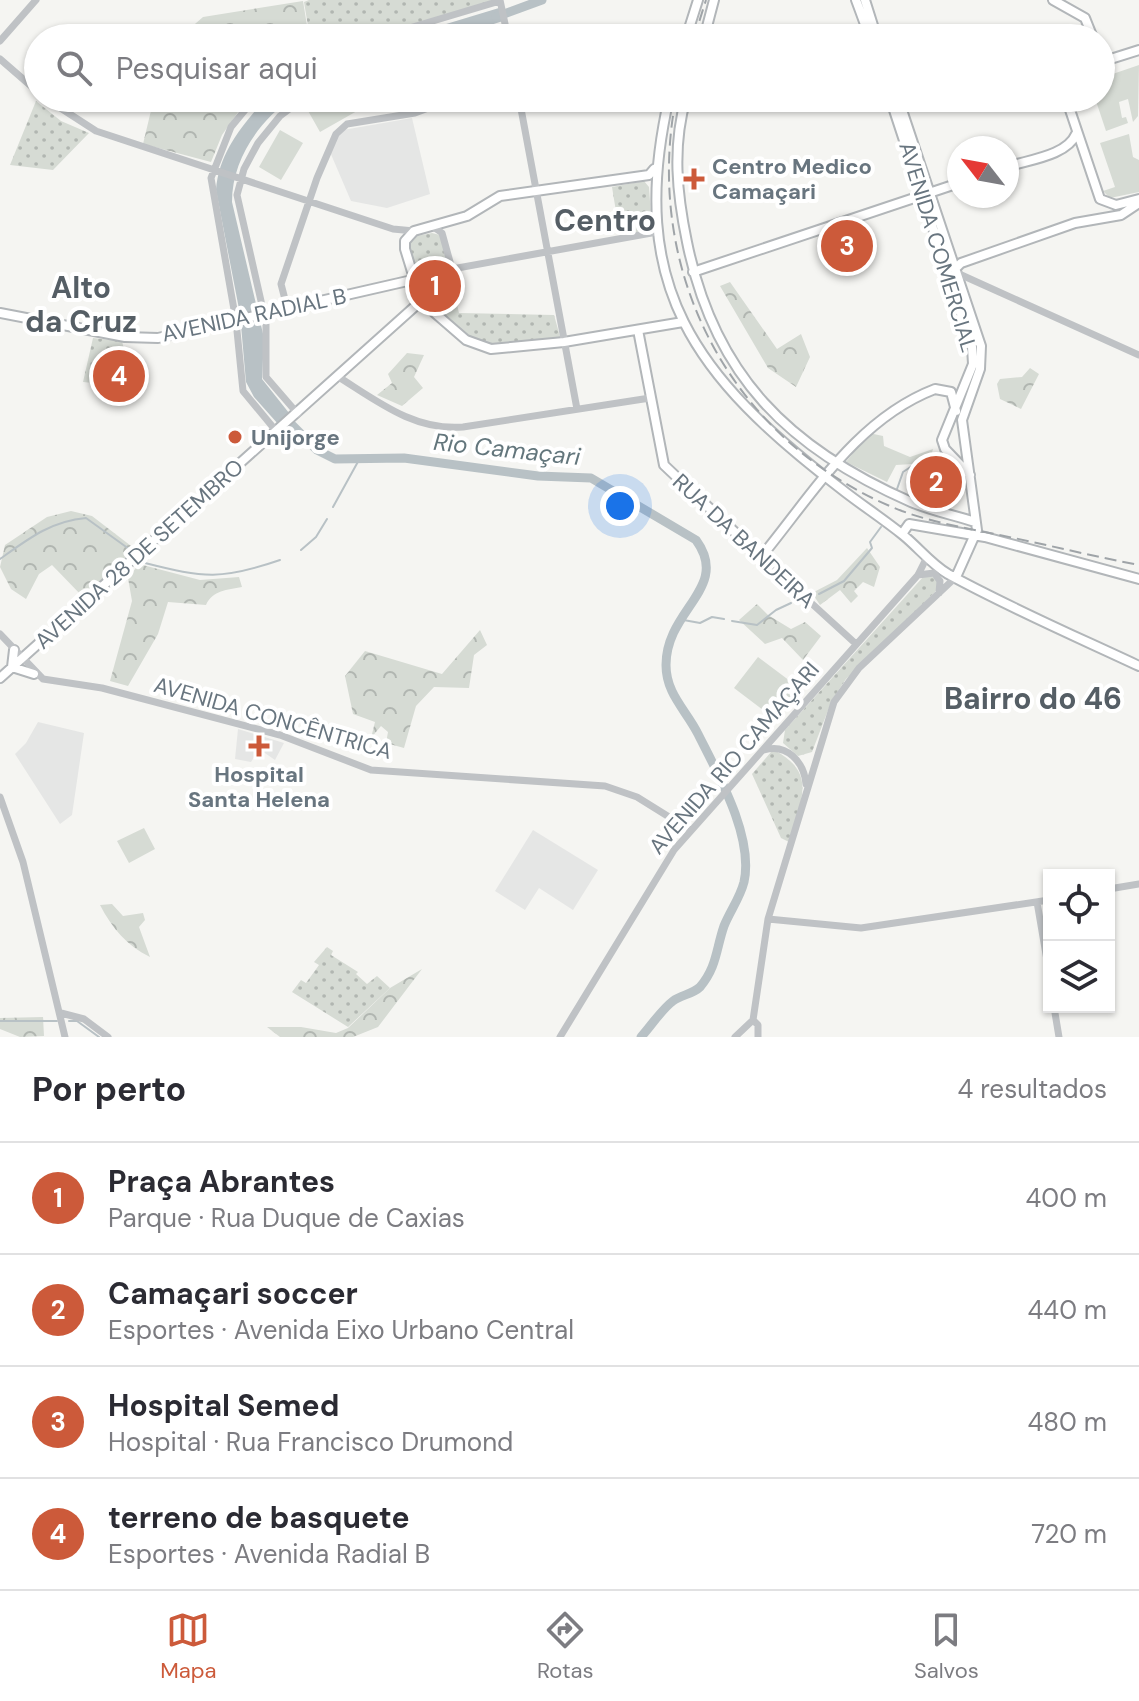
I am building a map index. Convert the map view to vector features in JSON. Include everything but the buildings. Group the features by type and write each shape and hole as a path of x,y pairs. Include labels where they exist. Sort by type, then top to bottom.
{"main road":[{"path":"690,24 698,0"},
{"path":"708,24 714,0"},
{"path":"856,0 865,24"},
{"path":"865,0 873,24"},
{"path":"1053,0 1085,18 1087,24"},
{"path":"1115,56 1139,50"},
{"path":"666,112 657,161 657,232 683,322 697,349 735,397 789,450 956,577 990,597 1139,666"},
{"path":"683,112 676,156 680,210 693,272 722,344 757,396 771,414 799,438 838,463 911,502 975,522"},
{"name":"AVENIDA COMERCIAL","path":"896,112 926,194 972,347 973,364 942,440 950,452"},
{"name":"AVENIDA COMERCIAL","path":"901,112 909,143"},
{"path":"1070,112 1103,201 1116,205 1139,201"},
{"path":"1019,163 1061,150 1073,142 1077,133"},
{"path":"660,138 669,145 676,141"},
{"path":"1061,150 1085,158"},
{"path":"676,156 664,152 649,175 500,196 467,216 414,231 405,241 405,249 412,280 421,301 449,328 479,346 501,350 683,322"},
{"path":"693,272 947,187"},
{"name":"AVENIDA COMERCIAL","path":"926,194 956,271 981,355 962,420 976,535"},
{"path":"956,271 969,260 1075,223 1121,215 1139,201"},
{"name":"AVENIDA RADIAL B","path":"0,313 125,337 158,338 412,280"},
{"name":"AVENIDA 28 DE SETEMBRO","path":"0,678 421,301"},
{"name":"RUA DA BANDEIRA","path":"638,330 664,465 761,557"},
{"path":"761,557 876,422 918,396 944,389 953,395 956,411"},
{"path":"950,452 958,452 964,443"},
{"path":"950,452 970,476"},
{"path":"837,486 835,475 849,468"},
{"path":"902,534 912,524 976,535 1139,579"},
{"path":"956,577 976,535"},
{"path":"14,650 12,667 34,674"}],"street":[{"path":"0,41 36,0"},
{"path":"424,24 500,2 506,24"},
{"path":"0,59 24,80"},
{"path":"64,112 76,121 131,144 387,227 414,231"},
{"path":"243,112 231,127 214,170 212,189 238,320 243,391 279,430"},
{"path":"288,112 268,129 238,178 237,203 268,337 266,377 296,416"},
{"path":"287,307 281,284 329,143 340,128 381,116 418,112"},
{"path":"522,112 545,254 577,409"},
{"path":"432,226 442,233 452,269 657,232"},
{"path":"387,227 405,249"},
{"path":"969,260 969,270 976,279"},
{"path":"956,271 1139,355"},
{"path":"337,376 408,419 432,427 463,427 650,398"},
{"name":"RUA DA BANDEIRA","path":"761,557 856,644"},
{"name":"AVENIDA RIO CAMAÇARI","path":"560,1037 664,865 690,830 918,575 927,557"},
{"path":"918,575 929,572 936,575 941,584 938,595"},
{"path":"735,1037 753,1020 768,919 830,711 846,683 956,577"},
{"path":"0,634 34,674"},
{"name":"AVENIDA CONCÊNTRICA","path":"34,674 49,681 102,688 280,735 343,762 380,772 605,786 637,797 690,830"},
{"path":"780,731 783,749"},
{"path":"799,761 811,758 818,748"},
{"path":"764,750 783,749 799,761 806,790"},
{"path":"0,797 23,862 65,1037"},
{"path":"1115,888 1139,884"},
{"path":"768,919 861,928 1043,901"},
{"path":"1037,902 1044,941"},
{"path":"61,1013 84,1019 108,1037"},
{"path":"1055,1013 1059,1037"},
{"path":"753,1020 758,1025 758,1037"}],"shaded area":[{"path":"499,8 503,21 494,24 446,24"},
{"path":"254,112 275,112 258,130 242,157 233,186 232,202 264,338 262,379 289,413 278,424 254,397 246,382 240,314 216,190 222,164 240,129"},
{"path":"412,118 430,194 387,208 351,201 330,152 332,141 343,130"},
{"path":"855,227 870,266 839,275 830,236"},
{"path":"38,722 84,733 72,815 60,824 15,754 26,743"},
{"name":"Hospital Santa Helena","path":"238,729 284,743 275,760 259,749 251,762 235,759"},
{"path":"533,830 598,870 573,910 539,888 525,910 495,891"}],"green space":[{"path":"500,0 419,24 308,24 304,2"},
{"path":"303,1 307,24 195,24 203,17"},
{"path":"1139,65 1138,116 1133,122 1128,99 1119,102 1122,118 1126,117 1128,123 1106,131 1100,112 1115,112 1115,73"},
{"path":"32,112 50,112 61,121 89,133 53,170 10,165"},
{"path":"151,112 238,112 222,135 211,162 143,144"},
{"path":"309,112 355,112 320,132"},
{"path":"280,130 303,143 281,180 259,167"},
{"path":"1129,134 1133,157 1139,160 1139,192 1110,198 1103,191 1115,187 1100,143"},
{"path":"644,181 649,187 652,230 620,236 612,187"},
{"path":"432,233 440,235 459,313 554,315 561,340 497,348 462,335 422,296 408,242 412,237"},
{"path":"730,282 777,349 801,334 810,357 796,387 768,368 720,286"},
{"path":"93,338 122,341 133,387 83,382"},
{"path":"407,353 424,355 414,377 423,388 402,406 377,395 392,383 388,374"},
{"path":"1030,368 1039,374 1021,409 1000,399 997,384 1000,379 1022,377"},
{"path":"869,433 883,436 884,446 910,457 933,449 929,463 896,465 887,482 846,462"},
{"path":"71,511 92,516 135,549 83,597 52,565 39,574 26,599 11,589 0,567 5,545 47,517"},
{"path":"867,548 880,567 874,587 863,582 854,591 858,596 851,603 840,590 820,605 812,593 837,580"},
{"path":"139,564 200,580 239,577 242,587 217,594 206,605 168,602 158,634 128,686 110,681 132,601 128,578"},
{"path":"931,575 937,581 938,589 846,679 832,700 812,752 798,756 783,743 785,730 924,576"},
{"path":"757,604 791,629 805,622 821,636 803,660 782,638 765,644 739,620"},
{"path":"480,630 487,645 474,655 469,688 434,687 416,706 404,748 386,743 388,732 381,726 371,738 375,722 353,714 345,676 365,651 442,674"},
{"path":"758,657 802,690 776,720 734,688"},
{"path":"776,751 798,770 802,780 801,802 789,842 781,838 752,774 771,752"},
{"path":"144,828 155,849 129,863 117,841"},
{"path":"112,904 123,916 143,913 145,920 139,927 150,957 121,936 100,905"},
{"path":"327,947 333,951 331,955 358,972 356,974 367,984 377,976 390,988 348,1027 292,992 301,980 306,983 319,965 314,962"},
{"path":"422,969 378,1027 353,1037 280,1037 267,1027 301,1027 336,1033 348,1028 390,988"},
{"path":"43,1017 44,1036 20,1037 0,1029 0,1018"}],"waterway":[{"name":"Rio Camaçari","path":"496,17 542,0"},
{"name":"Rio Camaçari","path":"283,416 317,450 335,459 404,458 538,476 591,478 696,540 705,557 706,572 702,586 669,646 667,675 669,685 698,734 732,806 746,864 740,894 724,926 706,980 700,987 669,1005 641,1037"},
{"path":"333,507 360,458"},
{"path":"897,489 903,472 924,458"},
{"path":"0,559 51,527 86,518 129,549"},
{"path":"301,550 316,537 327,519"},
{"path":"819,594 844,581 872,548 870,542 881,527"},
{"path":"145,563 213,575 243,571 280,560"},
{"path":"732,621 757,625 791,603"},
{"path":"678,619 700,623 712,617 724,619"},
{"path":"0,1021 57,1021"},
{"path":"69,1021 77,1021 99,1037"}],"railway":[{"path":"698,24 706,0"},
{"path":"675,112 669,164 673,228 688,289 713,346 747,398 791,443 842,482 902,511 943,523 1139,565"}],"place":[{"name":"Centro Medico Camaçari","path":"694,179"},
{"name":"Hospital Semed","path":"847,246"},
{"name":"Praça Abrantes","path":"435,286"},
{"name":"terreno de basquete","path":"119,376"},
{"name":"Unijorge","path":"235,437"},
{"name":"Camaçari soccer","path":"936,482"},
{"name":"Hospital Santa Helena","path":"259,746"}],"district":[{"name":"Centro","path":"605,220"},
{"name":"Alto da Cruz","path":"81,304"},
{"name":"Bairro do 46","path":"1033,698"}]}
